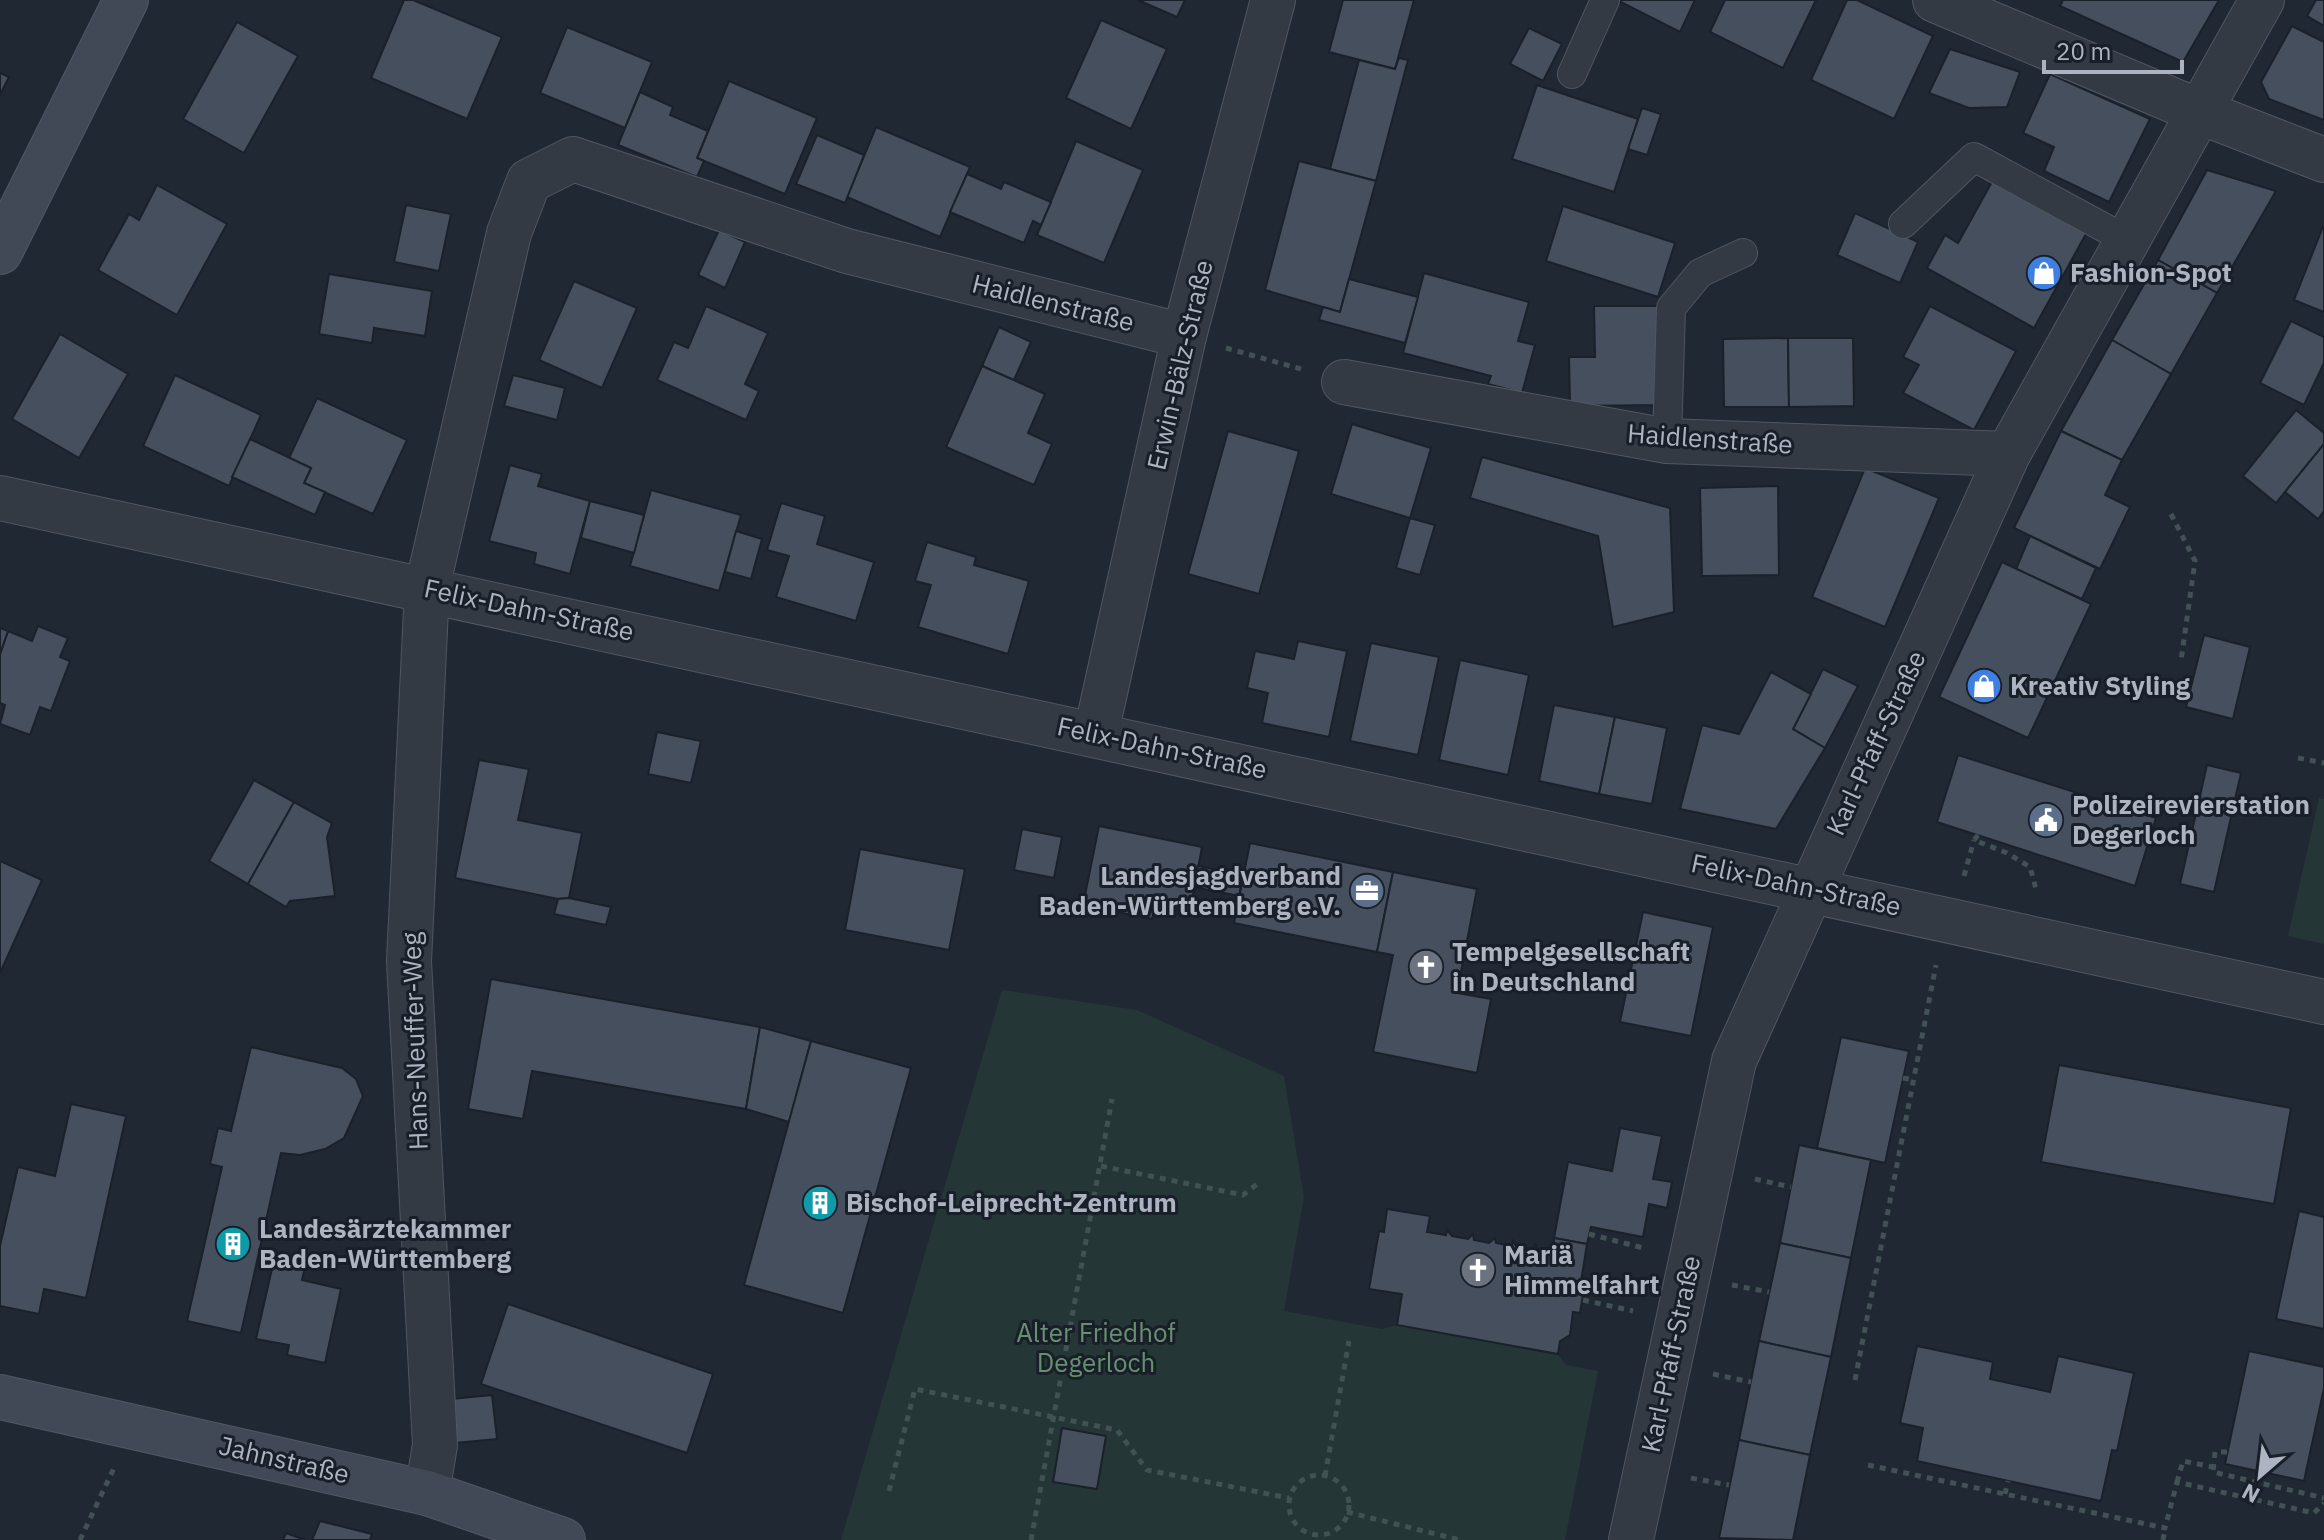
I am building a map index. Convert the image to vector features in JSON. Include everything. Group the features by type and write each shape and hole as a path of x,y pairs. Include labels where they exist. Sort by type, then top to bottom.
{"main road":[{"path":"0,252 126,0"},
{"name":"Jahnstraße","path":"0,1397 427,1493 563,1540"}],"street":[{"name":"Erwin-Bälz-Straße","path":"1096,733 1184,336 1273,0"},
{"path":"1935,0 2198,111 2324,160"},
{"name":"Karl-Pfaff-Straße","path":"1631,1540 1734,1061 2008,454 2262,0"},
{"name":"Haidlenstraße","path":"427,588 509,233 529,181 573,159 847,251 1184,336"},
{"name":"Haidlenstraße","path":"1344,382 1667,441 2008,454"},
{"name":"Felix-Dahn-Straße","path":"0,498 1096,733 2324,1002"},
{"name":"Hans-Neuffer-Weg","path":"427,588 409,961 435,1445 427,1493"}],"lane":[{"path":"1572,74 1605,0"},
{"path":"1903,224 1974,157 2127,240"},
{"path":"1667,441 1671,308 1700,273 1743,253"}],"path":[{"path":"1184,336 1344,382"},
{"path":"2171,514 2195,561 2181,661"},
{"path":"2298,758 2324,763"},
{"path":"1978,835 1974,840 2007,853 2030,867 2038,889 2022,935"},
{"path":"1855,1380 1945,918"},
{"path":"1903,1078 1914,1080"},
{"path":"1031,1540 1112,1099"},
{"path":"1101,1166 1243,1195 1257,1184"},
{"path":"1589,1234 1630,1245"},
{"path":"1583,1300 1634,1311"},
{"path":"1325,1476 1349,1341"},
{"path":"889,1491 915,1389 1117,1430 1147,1470 1289,1498"},
{"path":"80,1540 133,1426"},
{"path":"2177,1482 2314,1513 2324,1501 2213,1472 2215,1452 2227,1452"},
{"path":"2163,1540 2183,1461 2213,1467"},
{"path":"1868,1465 2165,1528"},
{"path":"1325,1476 1344,1489 1347,1512 1334,1530 1316,1537 1298,1527 1289,1509 1289,1498 1300,1481 1325,1476"},
{"path":"2005,1494 2008,1481"},
{"path":"1347,1512 1460,1540"}],"green space":[{"path":"2319,798 2324,799 2324,944 2288,936"},
{"name":"Alter Friedhof Degerloch","path":"1002,990 1137,1010 1284,1076 1304,1197 1284,1311 1382,1329 1397,1325 1558,1354 1566,1365 1598,1371 1565,1540 841,1540"}],"building":[{"path":"404,0 413,0 502,37 467,119 371,78"},
{"path":"1138,0 1185,0 1177,17"},
{"path":"1343,0 1414,0 1395,69 1329,52"},
{"path":"1617,0 1695,0 1680,32"},
{"path":"1725,0 1816,0 1783,68 1710,32"},
{"path":"1847,0 1857,0 1933,36 1894,119 1811,80"},
{"path":"2063,0 2219,0 2183,62 2060,6"},
{"path":"2316,0 2324,0 2324,26 2307,16"},
{"path":"1101,20 1167,49 1131,129 1066,98"},
{"path":"237,22 298,56 244,153 183,119"},
{"path":"2292,26 2324,42 2324,120 2269,99 2261,82"},
{"path":"567,27 652,62 625,128 540,93"},
{"path":"1529,28 1562,44 1543,81 1510,64"},
{"path":"1950,49 2020,72 2007,107 1969,108 1929,93"},
{"path":"1399,58 1408,60 1376,181 1330,169 1359,60 1395,69"},
{"path":"0,73 9,77 0,95"},
{"path":"2050,74 2150,119 2109,202 2044,171 2054,147 2023,133"},
{"path":"729,81 817,118 785,194 697,158"},
{"path":"1537,85 1638,119 1614,192 1512,159"},
{"path":"640,92 673,107 670,115 708,131 697,158 704,161 697,177 618,145"},
{"path":"1642,108 1661,114 1647,155 1628,149"},
{"path":"876,127 970,167 940,237 847,197"},
{"path":"817,135 864,155 845,203 796,184"},
{"path":"1076,141 1143,170 1104,263 1037,235"},
{"path":"1299,161 1376,181 1340,312 1265,290"},
{"path":"2207,170 2276,191 2217,293 2158,260"},
{"path":"1998,171 2092,223 2034,328 1927,268 1945,235 1958,243"},
{"path":"967,174 1001,189 1004,182 1051,202 1041,225 1033,221 1024,243 950,212"},
{"path":"157,185 227,224 177,315 98,270 129,214 139,220"},
{"path":"406,205 451,214 439,271 394,262"},
{"path":"1563,206 1675,243 1658,297 1546,261"},
{"path":"1855,213 1918,242 1900,283 1837,255"},
{"path":"2324,224 2324,312 2294,300"},
{"path":"719,230 745,242 725,288 698,275"},
{"path":"2158,260 2217,293 2171,374 2112,340"},
{"path":"1424,273 1529,302 1518,341 1535,345 1522,393 1488,384 1491,376 1403,353"},
{"path":"329,274 432,291 425,336 374,328 372,343 319,334"},
{"path":"1349,279 1418,297 1405,343 1319,320 1323,307 1340,312"},
{"path":"574,281 637,308 602,388 539,360"},
{"path":"706,306 768,333 745,384 759,391 746,420 657,380 674,342 688,348"},
{"path":"1594,306 1657,306 1658,405 1570,406 1569,357 1595,357"},
{"path":"1930,306 2016,351 1974,430 1903,393 1919,365 1903,357"},
{"path":"2291,321 2324,337 2324,363 2304,405 2260,383"},
{"path":"999,327 1031,342 1014,380 982,366"},
{"path":"60,334 128,374 79,458 12,419"},
{"path":"1788,338 1789,407 1724,407 1723,339"},
{"path":"1788,338 1853,338 1854,406 1789,407"},
{"path":"2112,340 2171,374 2122,460 2061,431"},
{"path":"982,366 1045,394 1028,433 1052,444 1034,485 946,447"},
{"path":"175,375 261,415 229,486 143,446"},
{"path":"513,375 565,388 557,420 504,406"},
{"path":"317,398 407,440 373,514 304,483 311,468 289,458"},
{"path":"2296,410 2324,433 2324,444 2276,503 2243,476"},
{"path":"1352,424 1431,448 1410,518 1331,494"},
{"path":"1228,431 1299,451 1259,594 1188,574"},
{"path":"2061,431 2122,460 2105,495 2130,507 2100,569 2014,528"},
{"path":"250,439 311,468 304,483 325,492 315,515 232,477"},
{"path":"2324,444 2324,511 2318,519 2285,492"},
{"path":"1482,457 1670,508 1674,612 1613,627 1598,536 1470,498"},
{"path":"510,465 542,474 538,486 590,501 570,574 534,564 536,553 489,541"},
{"path":"1865,468 1939,498 1885,627 1812,597"},
{"path":"1778,486 1779,575 1702,576 1700,488"},
{"path":"651,490 741,515 719,591 630,566"},
{"path":"590,501 644,515 634,553 581,538"},
{"path":"781,503 825,516 817,544 874,562 856,621 776,597 789,556 767,550"},
{"path":"1410,518 1435,525 1420,575 1396,568"},
{"path":"736,531 762,539 751,579 725,572"},
{"path":"2030,536 2096,568 2082,599 2016,569"},
{"path":"927,542 976,557 974,565 1029,581 1008,654 918,627 931,585 915,581"},
{"path":"2002,562 2091,604 2028,738 1939,697"},
{"path":"38,626 68,638 60,657 70,661 51,711 40,707 30,735 0,724 5,705 0,703 0,654 8,631 32,641"},
{"path":"0,628 8,631 0,654"},
{"path":"2204,635 2250,647 2233,719 2186,707"},
{"path":"1298,641 1347,651 1329,737 1262,723 1268,693 1247,688 1255,651 1294,659"},
{"path":"1371,643 1439,657 1418,755 1350,741"},
{"path":"1460,660 1529,675 1508,775 1439,760"},
{"path":"1823,669 1858,686 1825,748 1793,729"},
{"path":"1771,672 1811,694 1793,729 1825,748 1776,829 1680,809 1702,725 1739,734"},
{"path":"1554,705 1615,717 1599,794 1539,781"},
{"path":"1615,717 1667,728 1652,804 1599,794"},
{"path":"657,732 701,741 691,783 648,774"},
{"name":"Polizeirevierstation Degerloch","path":"1958,755 2156,818 2135,886 1937,822"},
{"path":"479,760 529,769 518,820 582,833 569,898 558,899 455,878"},
{"path":"2207,765 2241,773 2214,892 2180,884"},
{"path":"254,780 294,802 248,884 209,861"},
{"path":"294,802 332,823 327,837 335,896 290,901 286,907 248,884"},
{"path":"1099,826 1202,847 1190,911 1156,904 1152,919 1083,905"},
{"path":"1022,829 1062,837 1054,878 1014,870"},
{"path":"1250,843 1393,872 1377,952 1234,923"},
{"path":"860,849 965,869 949,950 845,930"},
{"path":"0,861 42,880 0,973"},
{"path":"1198,866 1243,875 1239,896 1194,887"},
{"name":"Tempelgesellschaft in Deutschland","path":"1393,872 1477,889 1457,993 1491,999 1477,1073 1373,1052 1393,955 1377,952"},
{"path":"569,898 611,907 606,925 554,914 558,899"},
{"path":"1643,912 1713,927 1691,1036 1620,1022"},
{"path":"491,979 760,1027 746,1109 532,1071 523,1119 468,1109"},
{"path":"760,1027 811,1041 789,1122 746,1109"},
{"path":"1841,1037 1909,1051 1885,1163 1817,1148"},
{"name":"Bischof-Leiprecht-Zentrum","path":"811,1041 911,1068 843,1313 744,1285"},
{"name":"Landesärztekammer Baden-Württemberg","path":"251,1047 342,1068 356,1079 363,1096 344,1138 325,1149 300,1155 281,1153 241,1333 187,1321 222,1167 210,1164 218,1128 231,1131"},
{"path":"2059,1065 2291,1108 2274,1204 2041,1162"},
{"path":"71,1104 126,1116 86,1298 44,1289 39,1314 0,1306 0,1246 18,1167 55,1176"},
{"path":"1620,1128 1662,1136 1653,1179 1672,1182 1667,1208 1649,1204 1643,1237 1591,1227 1587,1244 1554,1238 1568,1162 1612,1171"},
{"path":"1799,1145 1871,1160 1851,1258 1780,1243"},
{"name":"Mariä Himmelfahrt","path":"1387,1209 1430,1216 1427,1232 1446,1235 1447,1230 1452,1236 1468,1239 1473,1234 1474,1240 1489,1243 1495,1238 1496,1243 1512,1246 1513,1241 1516,1246 1534,1250 1535,1244 1539,1251 1553,1253 1554,1238 1587,1244 1580,1288 1584,1289 1580,1313 1573,1312 1570,1335 1560,1341 1558,1354 1397,1325 1402,1294 1369,1289 1379,1231 1384,1232"},
{"path":"2299,1211 2324,1217 2324,1329 2276,1319"},
{"path":"1780,1243 1851,1258 1831,1357 1759,1341"},
{"name":"Landesärztekammer Baden-Württemberg","path":"274,1260 305,1267 302,1280 341,1289 325,1363 287,1355 289,1345 256,1339"},
{"path":"508,1304 713,1374 687,1453 481,1384"},
{"path":"1759,1341 1831,1357 1810,1455 1739,1440"},
{"path":"1917,1346 1993,1362 1990,1379 2050,1392 2058,1356 2134,1373 2117,1451 2112,1450 2101,1501 1917,1461 1923,1428 1900,1423"},
{"path":"2249,1351 2324,1367 2324,1388 2304,1481 2225,1464"},
{"path":"492,1395 497,1439 455,1443 451,1399"},
{"path":"1062,1428 1106,1436 1097,1489 1053,1482"},
{"path":"1739,1440 1810,1455 1793,1540 1719,1538"},
{"path":"320,1521 372,1534 370,1540 312,1540"},
{"path":"286,1533 305,1540 283,1540"}],"place":[{"name":"Fashion-Spot","path":"2044,273"},
{"name":"Kreativ Styling","path":"1984,686"},
{"name":"Polizeirevierstation Degerloch","path":"2046,820"},
{"name":"Landesjagdverband Baden-Württemberg e.V.","path":"1367,891"},
{"name":"Tempelgesellschaft in Deutschland","path":"1426,967"},
{"name":"Bischof-Leiprecht-Zentrum","path":"820,1203"},
{"name":"Landesärztekammer Baden-Württemberg","path":"233,1244"},
{"name":"Mariä Himmelfahrt","path":"1478,1270"}]}
